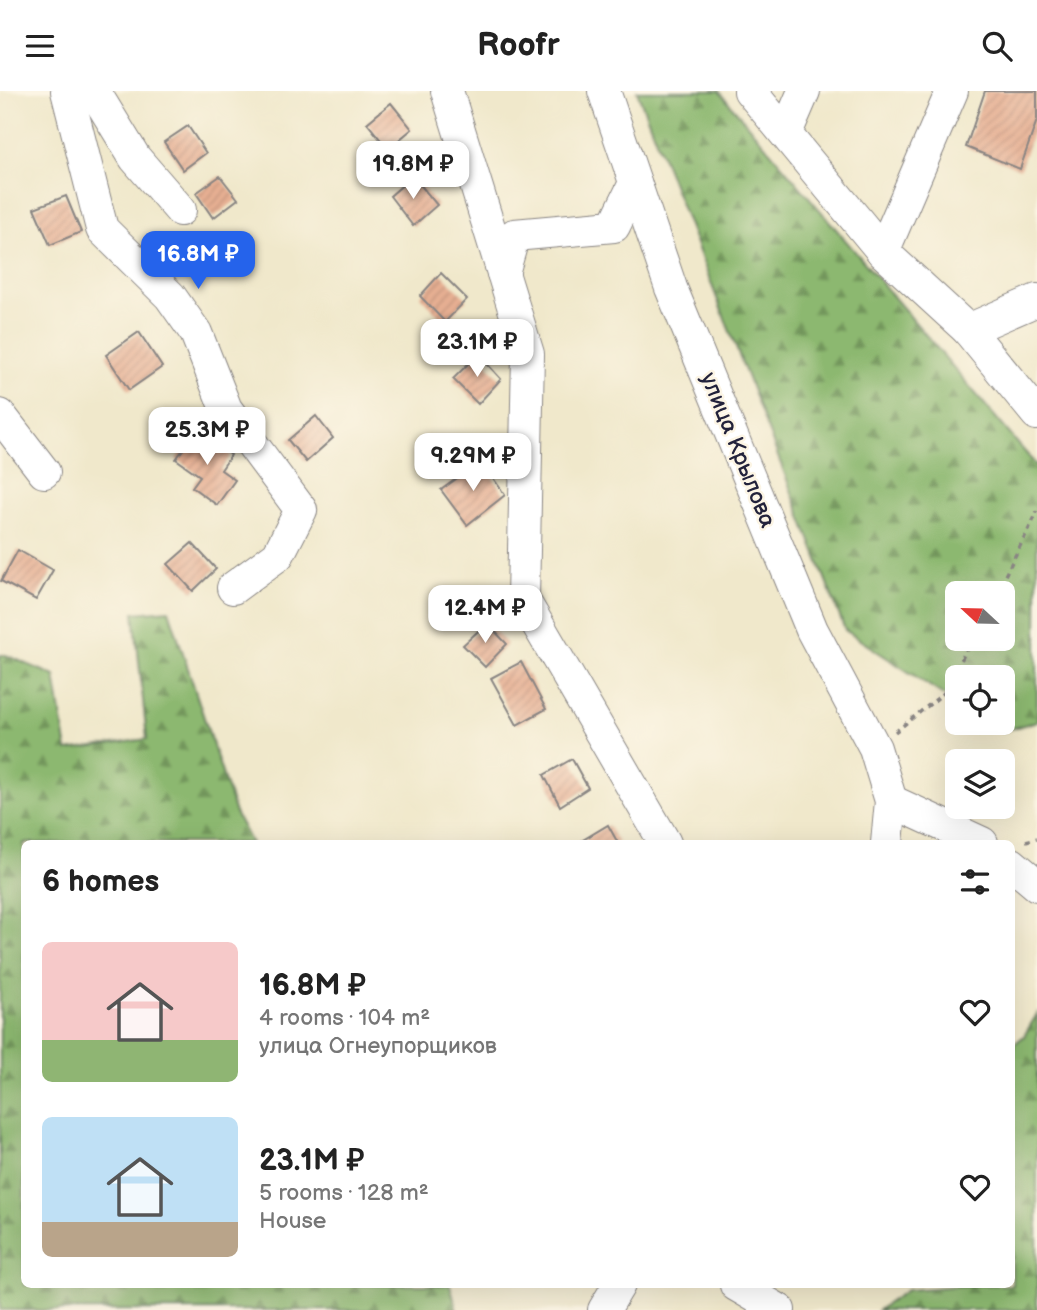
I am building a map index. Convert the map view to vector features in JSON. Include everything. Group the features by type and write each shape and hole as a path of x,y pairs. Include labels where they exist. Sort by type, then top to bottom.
{"street":[{"path":"67,91 102,229 170,296 196,333 226,409 300,510 278,555 233,588"},
{"path":"94,91 135,157 180,210"},
{"path":"447,91 528,354 523,599 663,840"},
{"name":"улица Крылова","path":"604,91 671,288 812,630 875,748 891,801"},
{"path":"750,91 883,252 968,330 1037,414"},
{"path":"786,133 804,91"},
{"path":"883,252 952,91"},
{"path":"487,220 514,235 614,226 635,183"},
{"path":"503,273 514,235"},
{"path":"968,330 1037,300"},
{"path":"0,415 44,472"},
{"path":"887,840 891,801 976,840"},
{"path":"1015,867 1037,885"},
{"path":"604,1310 617,1288"},
{"path":"741,1288 779,1310"}],"path":[{"path":"1002,581 1037,511"},
{"path":"875,748 944,693 966,651"}],"green space":[{"path":"637,91 719,91 1037,466 1037,721 1015,728 1015,665 945,665 945,696 845,630"},
{"path":"169,610 235,813 249,840 21,840 21,1288 451,1288 457,1310 0,1310 0,655 6,655 55,676 67,751 147,739 134,613"},
{"path":"1037,1014 1037,1310 878,1310 907,1290 1015,1288 1015,1044 1024,1036"}],"building":[{"path":"985,91 1037,91 1037,120 1020,169 966,147"},
{"path":"391,103 412,129 388,149 367,123"},
{"path":"188,126 206,153 183,170 164,142"},
{"path":"220,176 238,199 213,218 196,193"},
{"path":"413,176 437,205 413,226 390,196"},
{"path":"66,196 81,232 50,245 34,208"},
{"path":"441,273 467,299 445,322 420,296"},
{"path":"139,332 162,367 129,390 106,355"},
{"path":"478,354 501,379 478,404 453,379"},
{"path":"316,416 333,438 306,462 288,440"},
{"path":"198,430 231,455 221,470 235,480 217,505 192,487 200,476 176,459"},
{"path":"481,461 505,495 467,525 441,490"},
{"path":"192,543 216,569 193,591 168,564"},
{"path":"18,550 53,570 36,600 1,581"},
{"path":"487,623 507,644 485,667 463,645"},
{"path":"521,662 546,709 517,725 491,678"},
{"path":"572,759 588,788 560,806 544,775"},
{"path":"608,825 616,840 583,840"}]}
